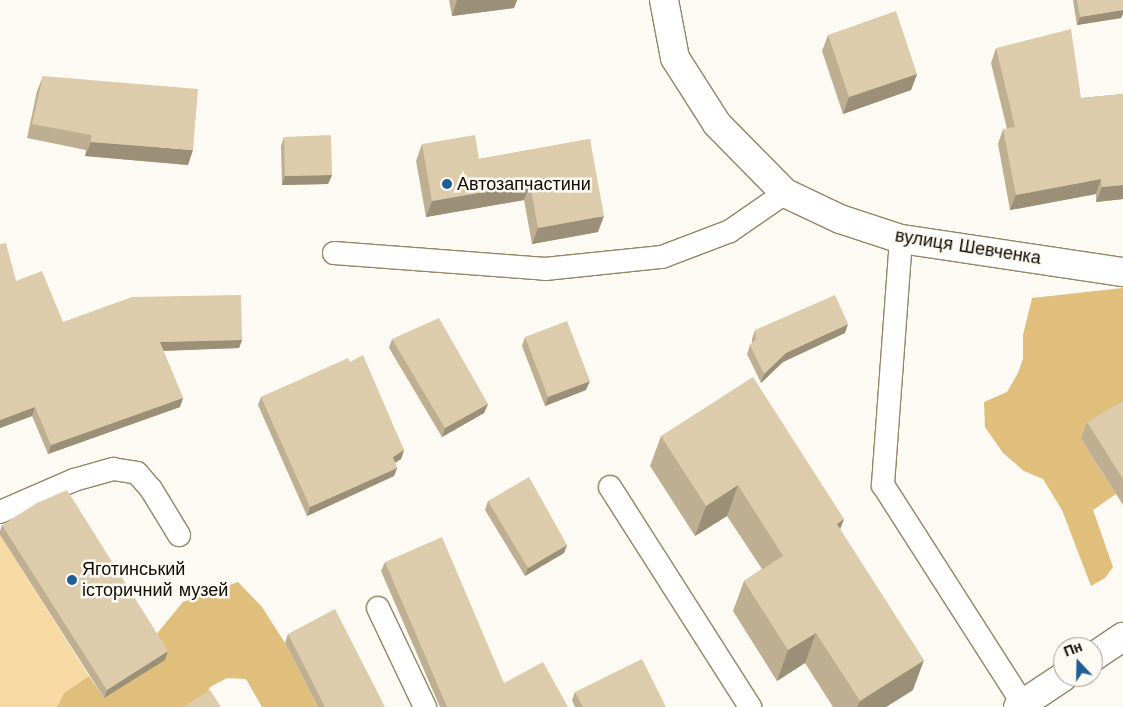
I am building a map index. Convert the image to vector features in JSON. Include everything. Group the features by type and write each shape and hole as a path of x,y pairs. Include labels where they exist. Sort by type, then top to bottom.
{"street":[{"name":"вулиця Шевченка","path":"664,0 674,58 717,124 785,193 840,219 901,238 1123,272"},
{"path":"1103,650 1123,637"},
{"path":"1020,706 1053,684"}],"lane":[{"path":"334,253 545,269 662,257 730,231 785,193"},
{"path":"901,238 882,485 1020,706"},
{"path":"0,512 74,480 112,469 137,473 152,489 179,535"},
{"path":"610,487 750,707"},
{"path":"378,608 425,707"}],"shaded area":[{"path":"1123,288 1123,414 1081,439 1116,494 1093,510 1113,567 1105,578 1091,586 1062,510 1043,479 1024,471 1003,453 985,427 984,402 1007,392 1018,373 1023,359 1023,335 1032,298"},
{"path":"0,535 89,676 64,693 57,707 0,707"},
{"path":"238,582 262,607 285,643 318,707 262,707 246,679 227,678 210,687 203,707 57,707 64,693 89,676 104,698 183,602"}],"building":[{"path":"1077,0 1123,0 1123,10 1080,17"},
{"path":"896,11 917,74 849,97 828,35"},
{"path":"1071,29 1081,98 1123,94 1123,185 1102,187 1101,179 1016,195 1003,129 1015,127 996,48"},
{"path":"43,76 198,89 193,150 91,142 91,135 32,124"},
{"path":"331,135 332,175 285,176 284,137"},
{"path":"475,135 479,159 590,139 604,216 538,228 530,184 432,201 422,144"},
{"path":"6,243 16,281 42,271 63,322 132,297 241,295 242,340 160,342 183,398 51,445 35,407 0,420 0,244"},
{"path":"835,295 848,324 786,353 764,374 750,345 756,339 755,330"},
{"path":"439,318 488,404 445,428 392,339"},
{"path":"567,321 590,381 548,397 525,337"},
{"path":"363,355 404,450 393,457 397,468 310,507 261,397 348,358 350,362"},
{"path":"753,377 844,519 837,524 924,660 860,701 816,633 788,650 744,581 783,556 738,485 706,506 661,436"},
{"path":"1123,401 1123,479 1087,422"},
{"path":"529,477 567,545 528,568 488,501"},
{"name":"Яготинський історичний музей","path":"67,490 168,651 107,690 2,525 37,503"},
{"path":"442,537 504,683 543,662 568,707 447,707 385,562"},
{"path":"335,609 385,707 325,707 288,634"},
{"path":"642,659 666,707 583,707 575,692"},
{"path":"210,690 221,707 183,707"}],"place":[{"name":"Автозапчастини","path":"447,184"},
{"name":"Яготинський історичний музей","path":"72,580"}]}
